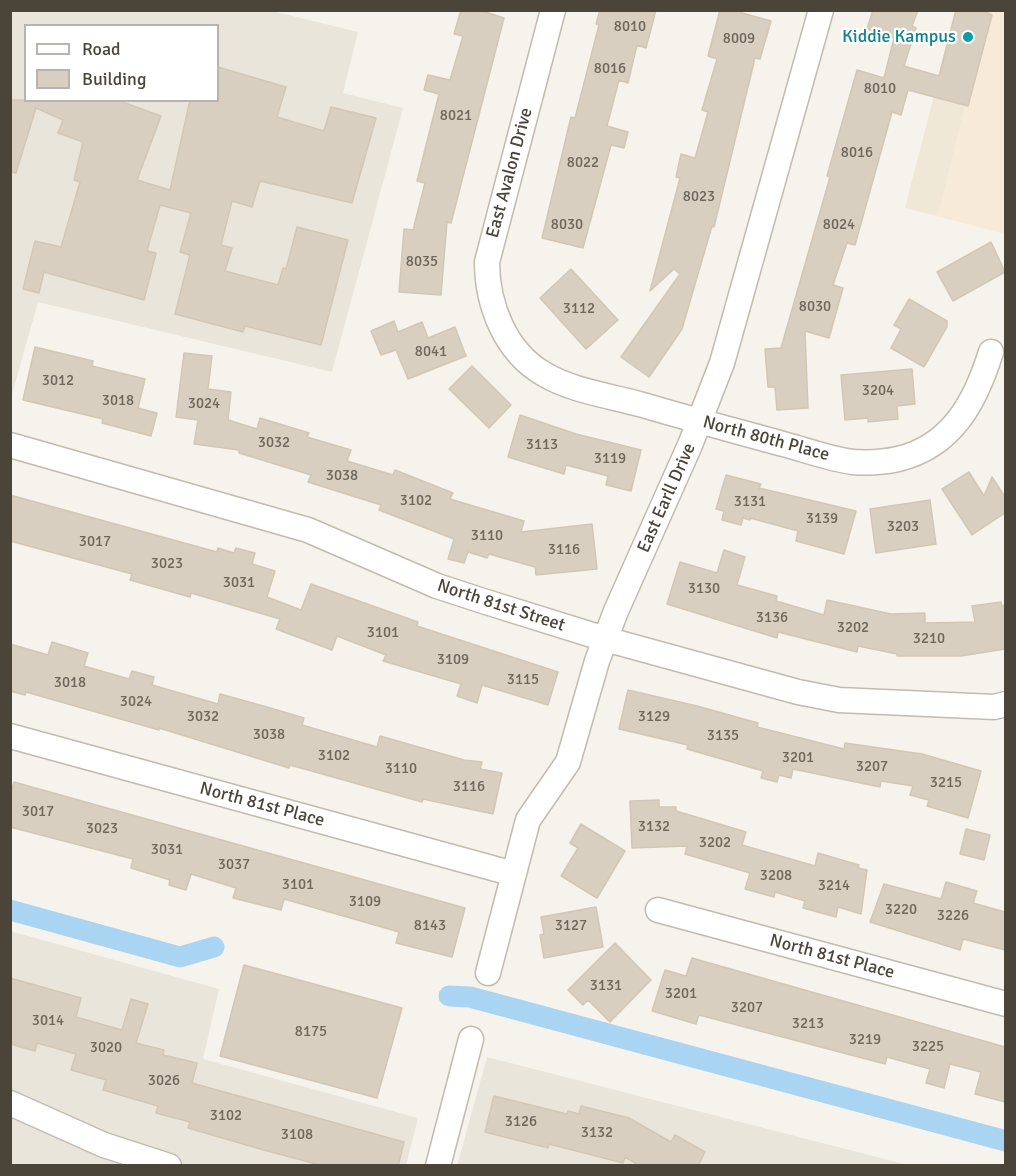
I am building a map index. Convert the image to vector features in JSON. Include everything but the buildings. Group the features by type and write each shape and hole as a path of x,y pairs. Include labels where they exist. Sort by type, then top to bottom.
{"street":[{"name":"East Avalon Drive","path":"506,336 487,282 487,262 553,10"},
{"name":"East Earll Drive","path":"488,973 528,820 568,762 605,639 700,422 722,363 820,10"},
{"name":"North 80th Place","path":"506,336 523,357 543,374 700,422 854,462 899,459 918,452 938,439 967,412 982,381 991,352"},
{"name":"North 81st Street","path":"10,445 308,530 436,586 605,639 839,700 994,707 1005,704"},
{"name":"North 81st Place","path":"10,736 514,874"},
{"name":"North 81st Place","path":"658,910 1005,1004"},
{"path":"441,1165 471,1039"},
{"path":"10,1103 104,1145 169,1166"}],"shaded area":[{"path":"11,11 272,11 358,32 343,93 403,108 332,372 38,302 11,398"},
{"path":"956,11 1005,11 1005,234 905,208"},
{"path":"956,11 981,11 992,15 968,106 965,105 939,211 935,215 905,208"},
{"path":"10,931 219,989 203,1059 418,1118 406,1165 11,1165"},
{"path":"487,1057 908,1165 457,1166"}],"waterway":[{"path":"10,910 180,957 214,947"},
{"path":"449,996 470,997 1006,1141"}],"place":[{"name":"Kiddie Kampus","path":"968,37"}]}
